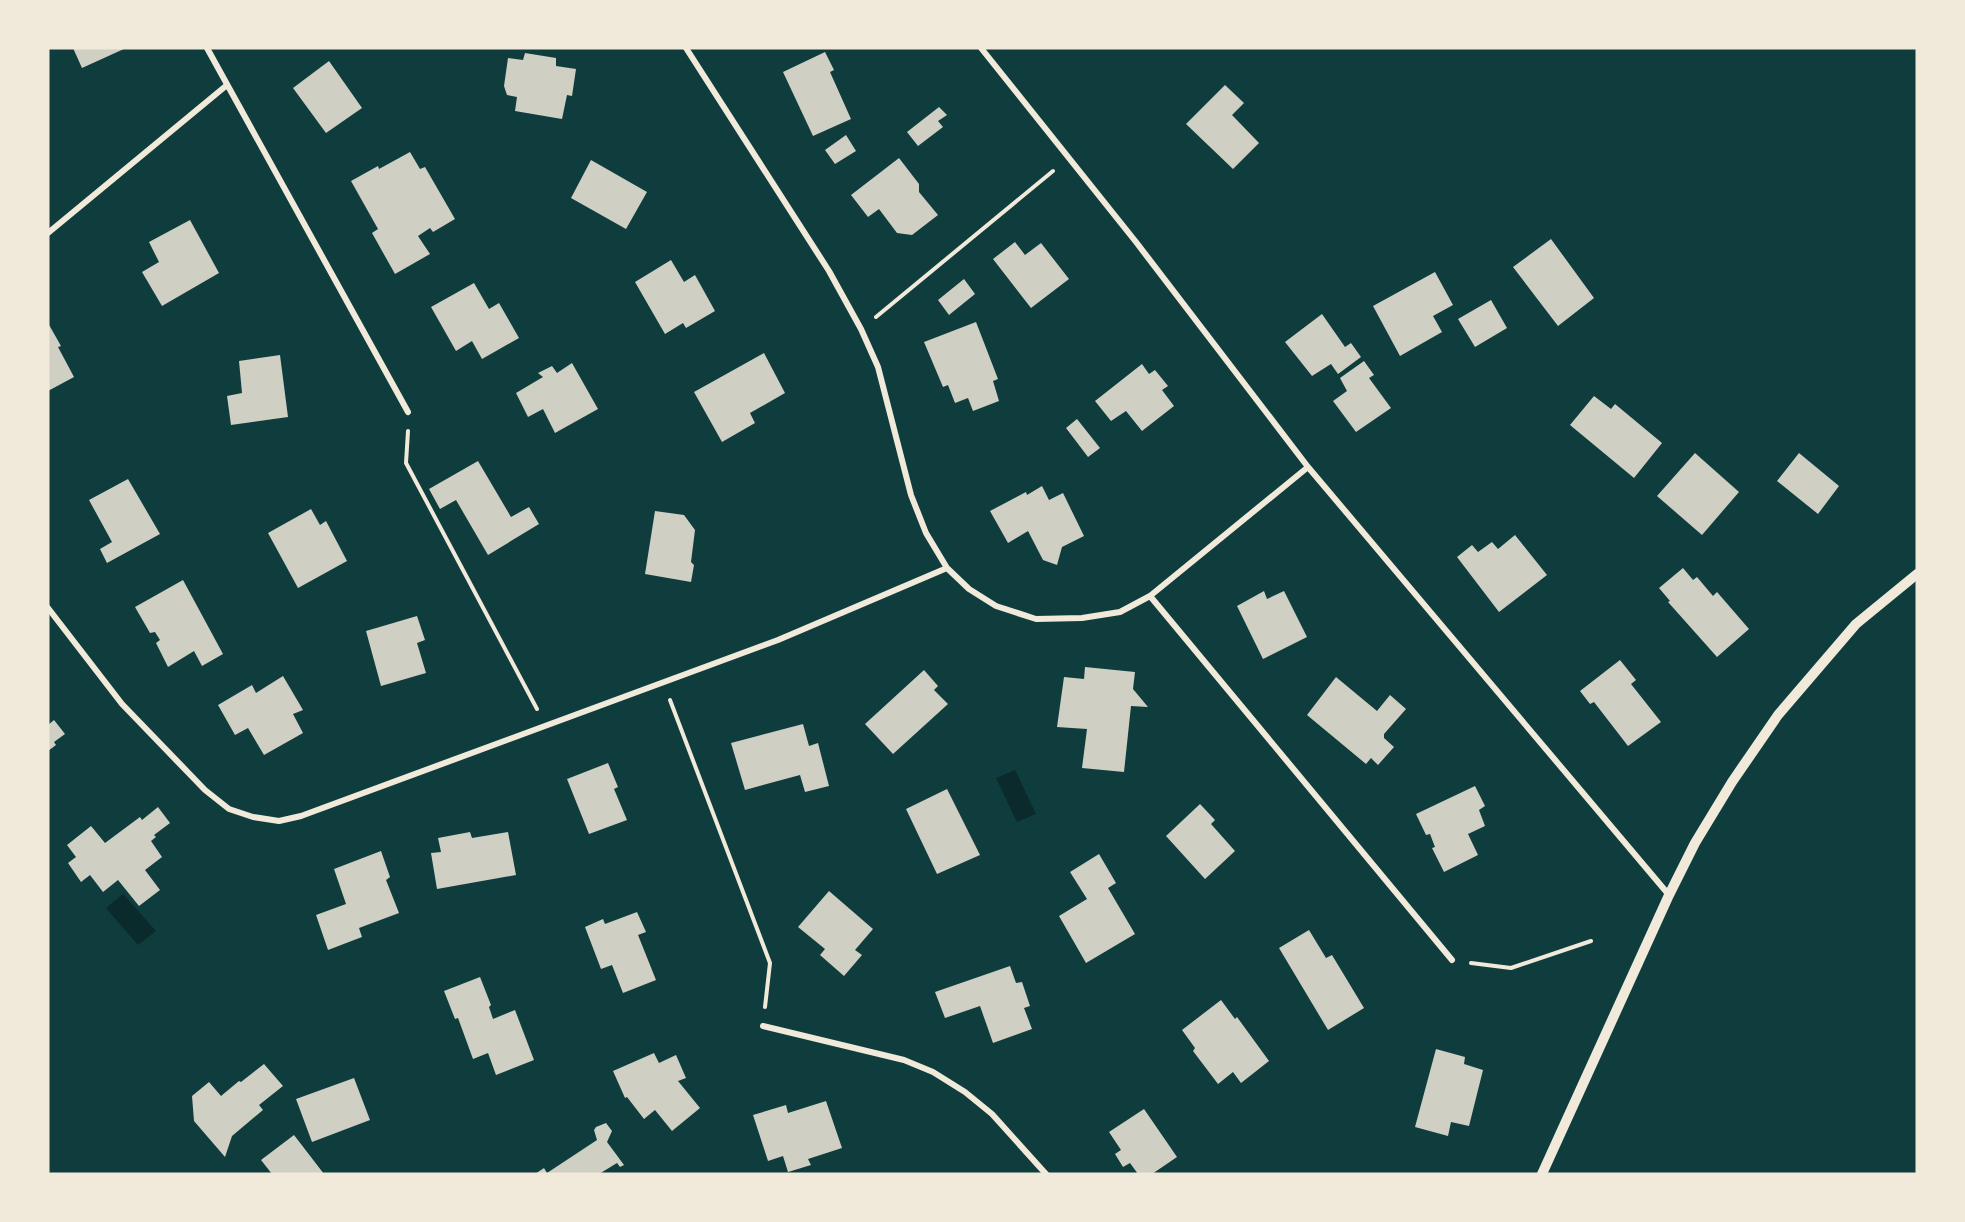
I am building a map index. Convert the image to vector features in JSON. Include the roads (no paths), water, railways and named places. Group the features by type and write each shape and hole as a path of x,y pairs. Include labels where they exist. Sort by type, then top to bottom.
{"street":[{"path":"207,48 408,412"},
{"path":"686,48 829,271 861,329 878,367 911,495 926,533 947,568 969,589 996,606 1036,619 1082,618 1120,612 1150,596 1308,467"},
{"path":"981,48 1136,242 1308,467 1669,895"},
{"path":"48,233 227,85"},
{"path":"48,608 122,704 205,790 229,809 253,817 279,821 301,816 778,640 947,568"},
{"path":"1542,1174 1669,895 1713,813 1778,715 1856,624 1917,574"},
{"path":"1150,596 1452,960"},
{"path":"763,1026 903,1060 933,1072 965,1092 992,1114 1046,1174"}],"water":[{"path":"1015,770 1036,814 1017,822 996,778"},
{"path":"123,894 156,931 138,945 106,908"}]}
